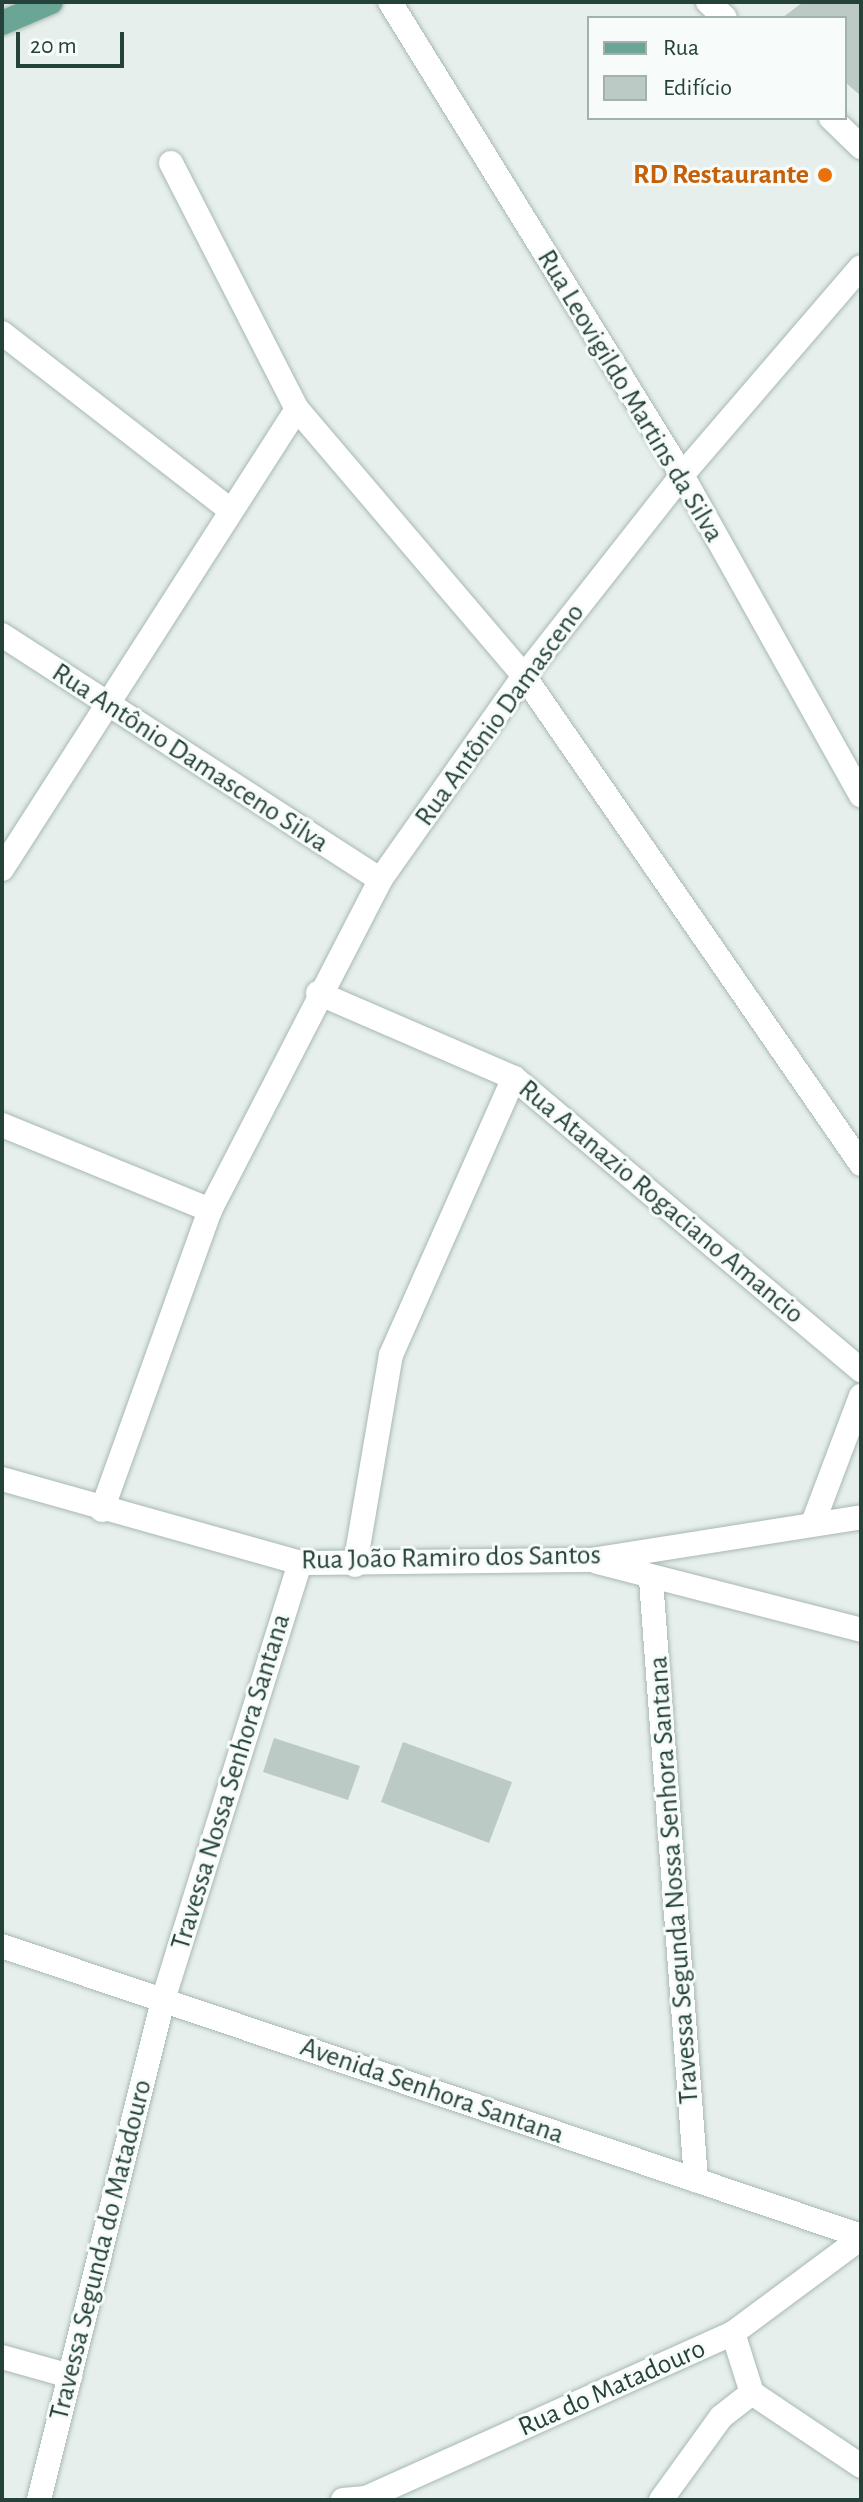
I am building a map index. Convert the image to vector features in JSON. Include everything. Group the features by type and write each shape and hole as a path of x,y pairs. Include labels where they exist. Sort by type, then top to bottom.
{"main road":[{"path":"2,23 51,2"}],"street":[{"name":"Rua Leovigildo Martins da Silva","path":"390,2 682,475 861,795"},
{"path":"708,2 723,16"},
{"path":"833,120 861,147"},
{"path":"171,163 297,409 524,676 861,1164"},
{"name":"Rua Antônio Damasceno","path":"102,1510 210,1210 318,993 380,880 524,676 682,475 861,267"},
{"path":"2,333 229,509"},
{"path":"6,855 109,710 229,509 297,409"},
{"name":"Rua Antônio Damasceno Silva","path":"2,635 109,710 380,880"},
{"name":"Rua Atanazio Rogaciano Amancio","path":"318,993 514,1078 861,1370"},
{"path":"355,1565 391,1355 514,1078"},
{"path":"2,1125 210,1210"},
{"path":"813,1523 861,1396"},
{"name":"Rua João Ramiro dos Santos","path":"2,1479 102,1510 300,1563 355,1565 591,1560 861,1517"},
{"path":"591,1560 651,1580 861,1630"},
{"name":"Travessa Nossa Senhora Santana","path":"163,2000 300,1563"},
{"name":"Travessa Segunda Nossa Senhora Santana","path":"651,1580 696,2180"},
{"name":"Avenida Senhora Santana","path":"2,1946 861,2237"},
{"name":"Travessa Segunda do Matadouro","path":"39,2500 163,2000"},
{"name":"Rua do Matadouro","path":"358,2499 733,2333 861,2237"},
{"path":"733,2333 752,2393 861,2466"},
{"path":"2,2357 70,2376"},
{"path":"661,2500 721,2417 752,2393"}],"building":[{"path":"803,2 861,2 861,96 847,84 847,16 785,16"},
{"path":"274,1738 360,1766 348,1800 263,1772"},
{"path":"403,1742 512,1782 489,1843 381,1802"}],"place":[{"name":"RD Restaurante","path":"825,175"}]}
